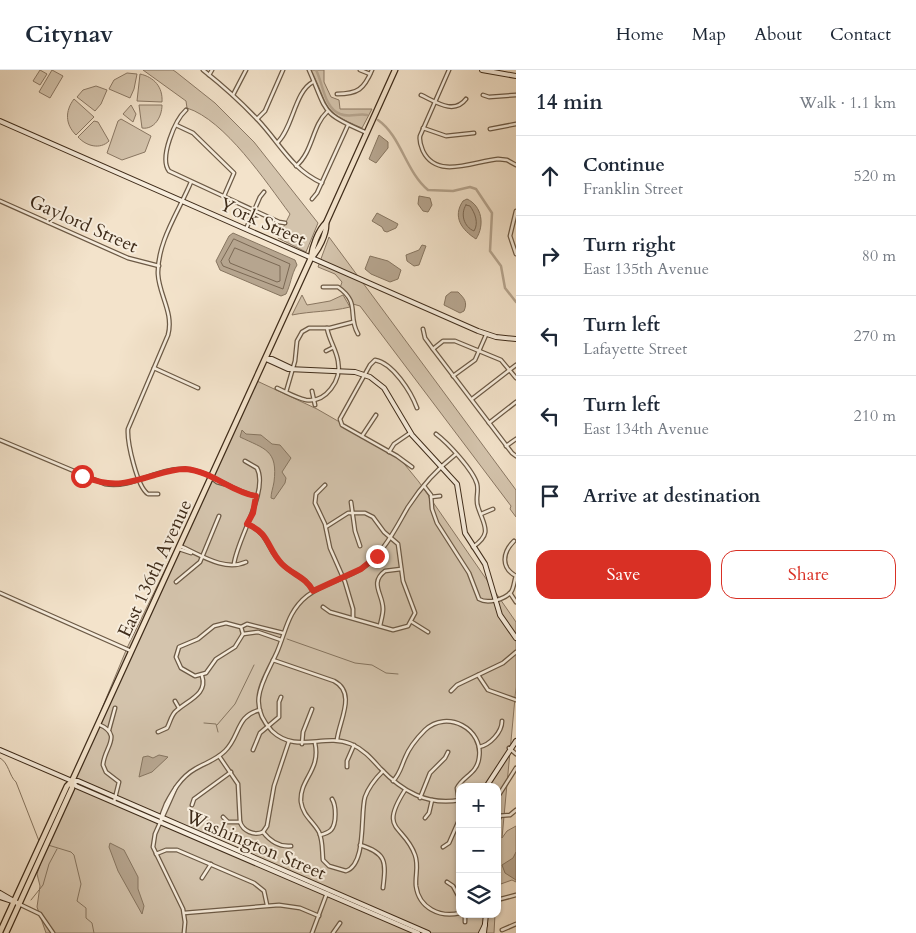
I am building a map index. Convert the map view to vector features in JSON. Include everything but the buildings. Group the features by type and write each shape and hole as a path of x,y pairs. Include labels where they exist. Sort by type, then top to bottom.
{"main road":[{"name":"East 136th Avenue","path":"6,933 67,786 72,781 311,258 318,248 327,228 326,224 395,70"},
{"name":"East 136th Avenue","path":"0,932 17,903"}],"street":[{"path":"203,70 258,119 304,174 322,183"},
{"path":"209,75 212,70"},
{"path":"233,95 246,70"},
{"path":"258,119 265,111 283,70"},
{"path":"309,70 328,112 348,125 367,133"},
{"path":"360,70 370,74"},
{"path":"337,94 358,92 365,86 372,70"},
{"path":"449,70 420,138 421,147 429,161 437,166 451,166 498,159 516,164"},
{"path":"482,70 516,76"},
{"path":"278,142 285,134 305,88 313,82"},
{"path":"483,95 489,97 516,94"},
{"path":"421,95 452,107 460,105 466,99"},
{"path":"186,110 176,125 164,156 164,164 172,173 279,222 286,223"},
{"path":"296,166 304,158 320,120 328,112"},
{"name":"York Street","path":"0,120 486,334 516,339"},
{"path":"490,129 516,124"},
{"path":"176,125 193,133 234,173 224,197"},
{"path":"312,200 322,183 348,125"},
{"path":"423,128 446,136 474,133"},
{"path":"158,494 144,492 138,480 128,440 128,429 170,328 169,316 159,279 159,266 163,244 191,182"},
{"path":"246,229 264,192"},
{"name":"Gaylord Street","path":"0,201 128,258 159,266"},
{"path":"516,211 510,232 516,254"},
{"path":"323,287 335,286 344,292 353,306 353,322 358,334"},
{"path":"286,392 293,369 297,341 302,332 309,328 327,328 353,322"},
{"path":"277,388 304,400 314,399 336,384 339,370 338,361 332,348 327,328"},
{"path":"423,329 425,338 432,349 506,446 516,456"},
{"path":"453,376 474,360 480,351 486,334"},
{"path":"432,349 442,342 450,340 501,360 516,378"},
{"path":"326,351 332,348"},
{"path":"266,359 279,366 293,369 339,370 364,374 386,390 410,433 457,484 464,530 488,570 503,621 516,638"},
{"path":"412,468 340,423 343,413 364,374 374,361 384,362 410,393 417,408"},
{"path":"471,399 516,365"},
{"path":"154,368 198,388"},
{"path":"312,391 315,405"},
{"path":"489,423 516,402"},
{"path":"362,436 376,415"},
{"path":"389,452 394,444 410,433"},
{"path":"436,434 456,454 476,483 477,503 486,532 482,539 473,547"},
{"path":"506,446 516,439"},
{"path":"0,440 100,483 118,485 181,469 190,470 256,496"},
{"path":"456,454 441,466 423,486 372,561 343,578 313,591 294,609 260,688 260,710 268,726 289,741 302,744 337,740 354,746 366,753 393,781 420,798 456,800"},
{"path":"234,564 237,547 253,513 259,471 256,467 245,461"},
{"path":"325,485 317,493 314,500 326,527 330,548 343,578 353,609 352,618"},
{"path":"423,486 432,498 432,512 469,573 478,598 484,602 496,600 510,593 516,576 508,570 504,562 509,547 514,541"},
{"path":"432,498 440,496"},
{"path":"351,502 355,531 360,546"},
{"path":"481,514 493,509"},
{"path":"322,607 328,612 397,630 405,628 412,622 414,608 405,587 398,544 384,532 371,515 352,512 326,527"},
{"path":"176,582 197,566 219,516"},
{"path":"247,524 262,532 278,560 289,570 306,580 313,591"},
{"path":"442,530 446,528"},
{"path":"180,548 202,558 234,564 246,562"},
{"path":"380,626 383,609 376,586 377,581 385,571 401,569"},
{"path":"0,593 132,652"},
{"path":"510,593 516,602"},
{"path":"412,622 428,632"},
{"path":"281,640 258,632 243,634 235,646 219,657 202,676 195,676 179,666 176,658 179,648 198,639 218,624 240,627 246,623 283,633"},
{"path":"240,627 243,634"},
{"path":"451,691 455,686 503,663 516,652"},
{"path":"272,660 334,681 342,687 346,702 337,740"},
{"path":"478,675 488,690 516,700"},
{"path":"158,732 167,728 174,713 202,690 204,684 202,676"},
{"path":"253,750 258,736 279,717 279,702 281,698"},
{"path":"175,701 179,708"},
{"path":"115,708 109,730 112,740 103,765 106,772 119,782 115,800"},
{"path":"302,744 303,732 312,709"},
{"path":"184,933 184,913 156,855 153,842 176,787 192,771 219,756 230,745 242,719 251,712 260,710"},
{"path":"393,781 399,774 406,756 422,733 436,723 449,721 462,724 473,734 479,747 477,765 472,774 462,783"},
{"path":"479,747 487,745 496,735 502,727 502,721"},
{"path":"98,724 109,730"},
{"path":"219,756 238,784 240,822 246,830 255,834 263,832 267,826 274,786 289,741"},
{"path":"488,783 509,748 516,741"},
{"path":"315,743 317,758 301,796 305,814 320,835 321,860 335,869 349,870"},
{"path":"347,767 347,761 354,746"},
{"path":"509,748 516,754"},
{"name":"Washington Street","path":"0,750 72,781 78,781 161,820 428,933"},
{"path":"420,798 428,776 448,752"},
{"path":"501,792 516,768"},
{"path":"349,870 354,864 360,845 364,799 371,785 383,771"},
{"path":"192,805 194,799 231,772"},
{"path":"238,784 243,783"},
{"path":"405,790 395,808 394,822 398,831 415,854 418,864 416,886 420,898 430,909 440,914 456,913"},
{"path":"320,835 329,831 334,824 335,804 332,799"},
{"path":"425,818 429,813 432,800"},
{"path":"501,816 510,815 516,810"},
{"path":"301,816 305,814"},
{"path":"223,817 228,822 240,822"},
{"path":"443,846 449,843 456,827"},
{"path":"263,832 273,842 291,846"},
{"path":"360,845 374,850 383,860 385,867 383,888"},
{"path":"156,855 166,850 177,850 254,883 266,890 267,905"},
{"path":"202,878 211,864"},
{"path":"349,870 350,874"},
{"path":"447,882 453,886 456,892"},
{"path":"312,933 328,892"},
{"name":"Washington Street","path":"328,892 333,896 418,933"},
{"path":"0,893 40,914 47,921 53,933"},
{"path":"501,899 516,894"},
{"path":"325,902 333,896"},
{"path":"0,897 17,903"},
{"path":"416,900 420,898"},
{"path":"184,913 284,905 299,906 319,916"},
{"path":"483,933 486,918"},
{"path":"333,933 340,923"},
{"path":"502,930 516,924"}],"shaded area":[{"path":"40,70 47,74 40,85 33,81"},
{"path":"52,70 63,76 50,98 39,92"},
{"path":"143,70 173,70 215,103 254,142 318,223 306,252 278,238 290,214 230,138 216,125 187,108 186,101"},
{"path":"311,70 324,70 324,82 331,97 339,100 340,109 372,109 362,128 339,117 332,111 324,100"},
{"path":"127,73 137,74 130,98 109,89 114,80"},
{"path":"140,74 145,75 157,84 161,92 162,102 137,101"},
{"path":"96,86 107,90 101,104 95,111 77,97 83,90"},
{"path":"74,99 94,117 76,135 68,122 69,108"},
{"path":"131,105 136,114 133,122 123,114"},
{"path":"139,105 162,105 159,118 154,125 142,128"},
{"path":"121,119 151,136 145,152 122,160 107,153 118,121"},
{"path":"94,121 98,122 109,141 105,144 89,145 78,137"},
{"path":"329,237 516,490 516,517 510,509 511,506 360,306 353,304 340,288 342,282 335,274 318,267"},
{"path":"302,295 307,305 330,301 343,295 350,307 292,315"},
{"path":"257,381 317,409 397,455 419,482 516,622 516,687 502,838 507,831 516,826 516,882 512,880 501,884 501,783 456,783 456,918 495,918 494,933 46,933 37,907 40,886 37,874 51,831 127,648"}],"water":[{"path":"379,135 388,142 388,148 376,163 369,159"},
{"path":"419,196 430,198 432,205 428,212 423,211 418,204"},
{"path":"467,199 476,206 481,216 479,234 476,239 460,223 458,212 463,201"},
{"path":"377,213 398,224 396,228 387,232 384,231 382,227 372,221"},
{"path":"233,233 295,260 297,265 286,294 281,296 220,270 216,261 229,236"},
{"path":"422,245 426,246 419,265 414,266 407,261 406,255 419,250"},
{"path":"370,256 388,261 401,270 398,279 390,282 371,274 365,269"},
{"path":"451,292 458,292 464,298 466,305 464,311 460,313 444,305 446,296"},
{"path":"242,430 246,434 261,435 272,444 280,445 291,458 282,472 286,478 285,483 274,499 271,498 275,471 272,457 263,448 240,437"},
{"path":"159,755 168,757 152,772 139,777 143,757 153,758"},
{"path":"110,843 124,850 138,877 138,889 144,906 142,914 118,871 109,847"},
{"path":"516,852 516,880 505,873 502,865 513,858"}],"waterway":[{"path":"316,70 327,101 335,111 347,116 367,115"},
{"path":"378,120 392,135 414,174 428,190 453,191 470,187 476,189 492,213 490,251 501,266 505,288 516,302"},
{"path":"287,639 355,663 372,665 386,673 398,674"},
{"path":"217,725 235,704 254,665"},
{"path":"204,723 216,724 218,732"},
{"path":"0,758 16,782 39,841"},
{"path":"48,845 71,852 74,855 81,884 77,901 86,908 86,918 92,923 94,933"},
{"path":"31,900 43,885 49,864 57,849"}],"route":[{"path":"82,476 100,483 118,485 172,470 190,470 219,479 249,495 256,496 253,513 247,524 257,528 264,534 278,560 289,570 306,580 313,591 361,569 377,556"}]}
